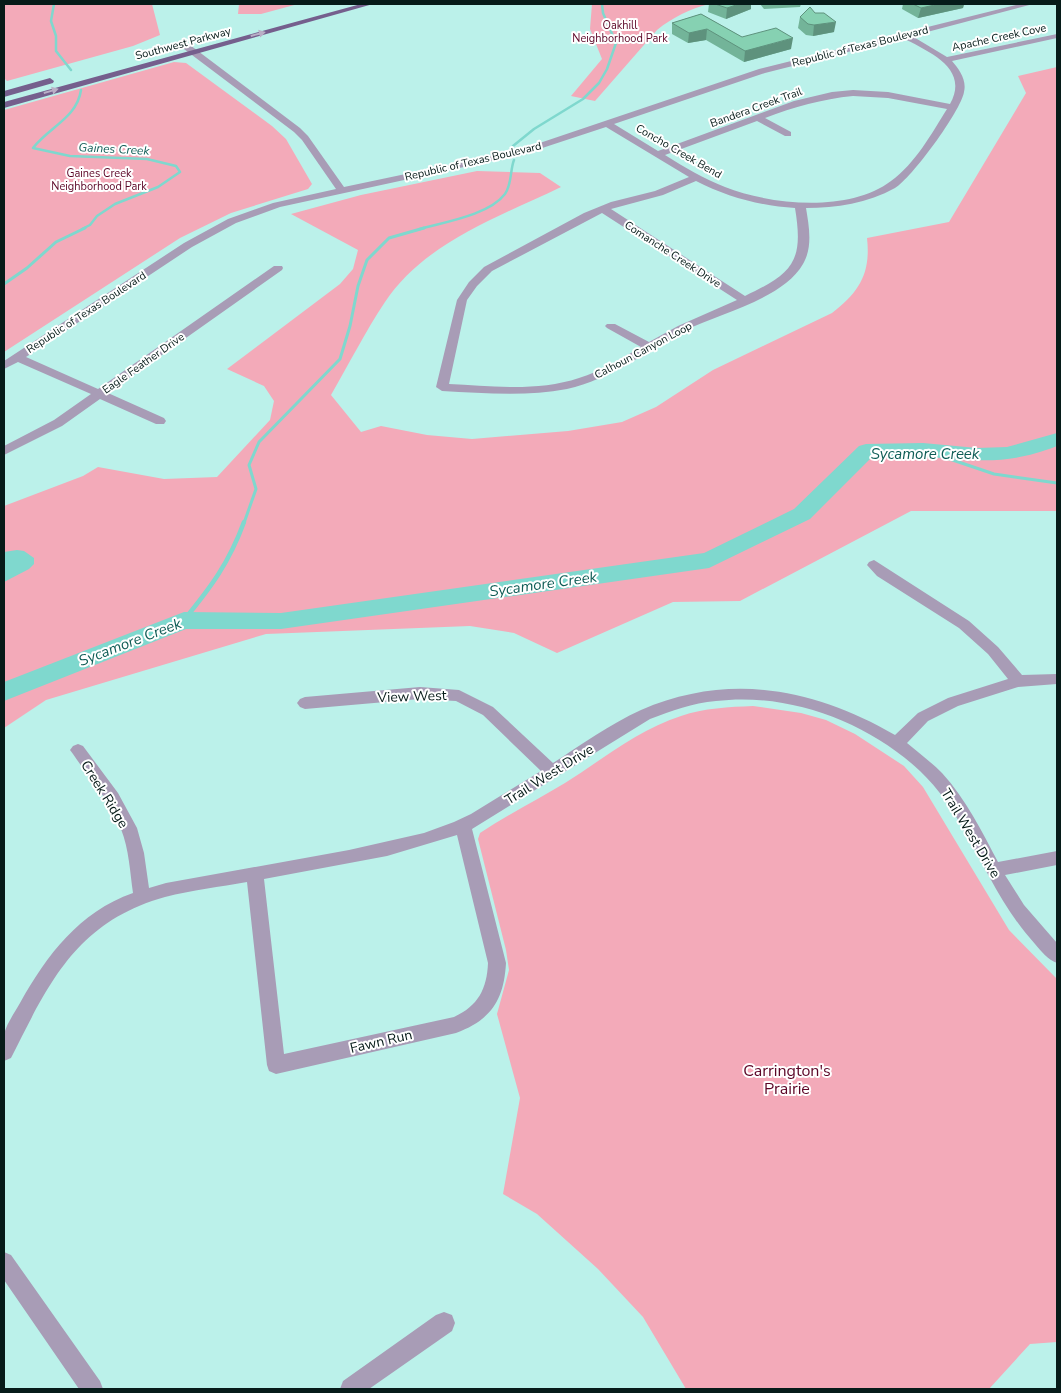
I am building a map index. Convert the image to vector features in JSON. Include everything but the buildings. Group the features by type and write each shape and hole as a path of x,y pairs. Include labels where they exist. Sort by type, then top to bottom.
{"main road":[{"path":"288,17 336,4"},
{"name":"Southwest Parkway","path":"4,105 185,46 369,4"},
{"path":"4,94 62,77"}],"street":[{"name":"Republic of Texas Boulevard","path":"4,366 210,232 243,217 277,205 341,190 521,152 754,74 1029,4"},
{"name":"Concho Creek Bend","path":"608,124 722,190 748,198 800,205 850,202 894,185 908,172 960,93 961,82 957,72 946,60 904,35"},
{"name":"Apache Creek Cove","path":"946,60 1057,36"},
{"path":"185,46 290,124 305,138 341,190"},
{"name":"Bandera Creek Trail","path":"659,154 805,100 853,93 900,96 952,107"},
{"path":"758,118 788,134"},
{"name":"Calhoun Canyon Loop","path":"698,177 659,193 603,209 575,221 500,262 473,284 459,309 442,387 523,390 560,386 606,372 684,327 744,300 784,279 798,264 804,248 800,205"},
{"name":"Comanche Creek Drive","path":"603,209 744,300"},
{"name":"Eagle Feather Drive","path":"4,451 58,423 278,268"},
{"path":"611,326 650,347"},
{"path":"17,357 160,421"},
{"path":"874,565 898,586 942,609 967,626 994,652 1018,681"},
{"path":"897,743 923,717 940,708 1018,681 1057,679"},
{"name":"View West","path":"304,703 439,692 459,696 488,710 552,772"},
{"name":"Trail West Drive","path":"4,1052 44,975 70,942 102,915 142,897 378,852 422,840 463,825 495,808 647,714 684,701 718,695 758,695 796,700 848,716 897,743 927,767 952,798 1024,920 1057,955"},
{"name":"Creek Ridge","path":"78,750 114,801 128,828 136,853 142,897"},
{"name":"Fawn Run","path":"255,874 276,1064 456,1024 468,1020 487,1003 494,990 497,978 497,963 463,825"},
{"path":"995,870 1057,858"},
{"path":"4,1262 92,1389"},
{"path":"351,1389 444,1323"}],"green space":[{"path":"4,4 152,4 160,35 133,46 7,81 4,78"},
{"path":"239,4 298,4 261,14 238,14"},
{"name":"Oakhill Neighborhood Park","path":"592,4 709,4 682,14 657,30 595,101 571,96 602,59 590,29"},
{"name":"Gaines Creek Neighborhood Park","path":"174,62 186,63 272,126 286,139 312,184 308,189 231,213 180,238 4,352 4,110"},
{"path":"1057,67 1057,511 911,511 740,601 673,602 557,653 514,633 470,626 266,634 46,700 4,728 4,506 83,476 98,467 164,479 217,477 270,420 274,401 264,386 227,369 340,284 353,269 358,250 291,214 361,195 477,171 540,173 561,187 465,233 421,263 402,281 378,313 331,395 361,432 381,426 427,435 472,439 568,431 622,422 656,407 713,370 832,313 856,290 861,281 867,262 867,238 949,222 1026,93 1018,76"},
{"name":"Carrington's Prairie","path":"753,706 801,713 826,720 855,734 904,766 923,787 1009,930 1057,979 1057,1342 1030,1344 989,1389 686,1389 643,1317 598,1269 537,1214 503,1194 520,1098 497,1014 509,970 506,950 478,839 480,833 565,783 635,737 665,722 699,711"}],"water":[{"path":"24,551 34,558 34,564 29,569 4,582 4,552"}],"waterway":[{"name":"Gaines Creek","path":"54,4 51,21 56,36 56,51 71,70"},
{"path":"513,146 534,129 583,99 599,83 607,69 616,43 603,13 602,4"},
{"name":"Gaines Creek","path":"81,90 74,108 62,122 33,148 70,156 147,159 176,166 180,172 158,187 115,204 97,216 90,225 82,229"},
{"path":"420,229 466,217 498,201 507,190 514,160"},
{"name":"Gaines Creek","path":"4,284 27,268 56,242 85,228"},
{"path":"244,523 256,489 249,465 259,442 340,359 350,326 358,286 367,260 389,238 424,228"},
{"name":"Sycamore Creek","path":"4,692 184,620 281,621 709,560 802,514 866,451 923,450 977,455 1007,454 1036,447 1057,439"},
{"path":"923,450 994,474 1057,483"},
{"path":"184,620 203,597 226,562 244,522"}]}
